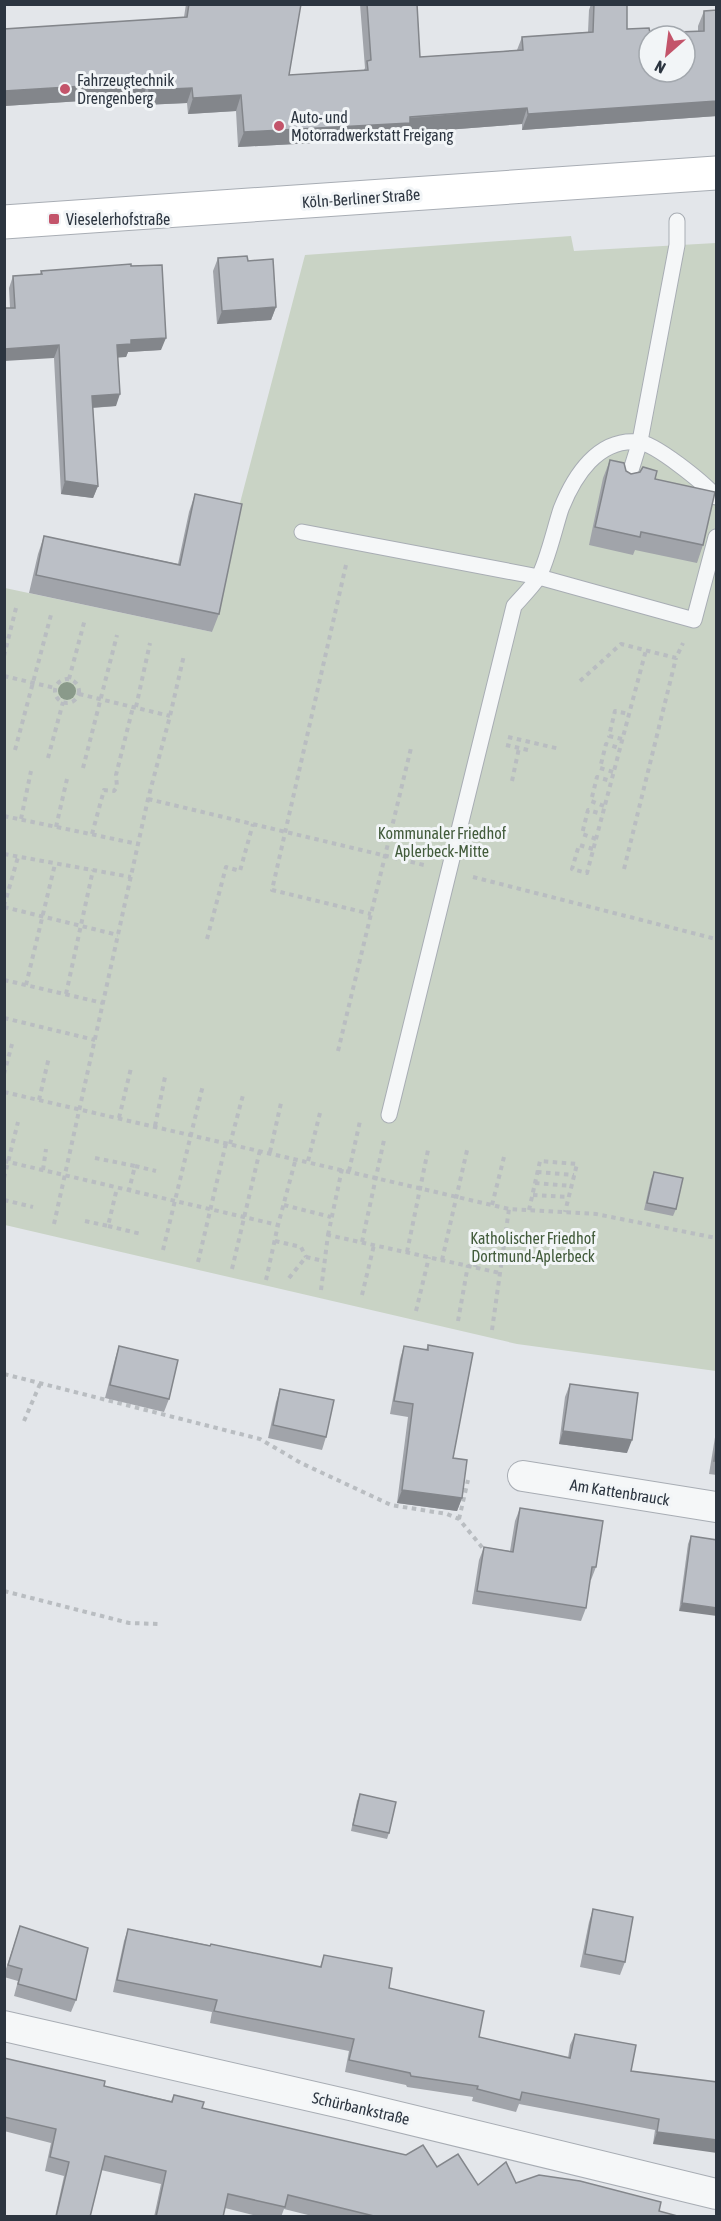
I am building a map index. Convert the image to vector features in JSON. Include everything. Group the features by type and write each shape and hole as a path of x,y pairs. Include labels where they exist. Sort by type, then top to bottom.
{"main road":[{"name":"Köln-Berliner Straße","path":"4,222 717,173"}],"street":[{"name":"Am Kattenbrauck","path":"523,1476 717,1507"},
{"name":"Schürbankstraße","path":"4,2026 354,2106 717,2194"}],"lane":[{"path":"627,483 640,441 677,245 677,221"},
{"path":"389,1115 514,606 539,577 562,507 586,465 596,454 619,444 640,441 675,462 717,497"},
{"path":"302,532 539,577 694,620 717,537"}],"path":[{"path":"351,541 272,890 371,914"},
{"path":"4,656 17,604"},
{"path":"15,750 52,611"},
{"path":"69,679 86,619"},
{"path":"624,868 676,658 694,620"},
{"path":"83,768 117,635"},
{"path":"92,834 104,790 114,791 117,787 116,775 150,643"},
{"path":"580,681 621,644 676,658"},
{"path":"593,849 579,845 572,869 587,873 646,650"},
{"path":"54,1224 148,799 184,655"},
{"path":"4,676 55,688"},
{"path":"69,679 77,684 79,694 73,702 63,702 56,696 55,688 59,682 69,679"},
{"path":"79,694 170,716"},
{"path":"48,758 63,702"},
{"path":"622,739 609,736 615,711 628,714"},
{"path":"484,732 560,749"},
{"path":"613,772 600,768 606,744 620,748"},
{"path":"339,1051 411,748"},
{"path":"512,780 519,748"},
{"path":"21,819 31,771"},
{"path":"604,806 591,801 597,777 611,781"},
{"path":"56,827 67,779"},
{"path":"148,799 450,871 717,939"},
{"path":"596,838 582,834 588,810 602,814"},
{"path":"4,816 138,843"},
{"path":"207,939 226,867 240,871 252,824"},
{"path":"4,855 131,877"},
{"path":"18,857 4,907 118,935"},
{"path":"26,985 55,864"},
{"path":"66,994 93,870"},
{"path":"4,980 103,1003"},
{"path":"4,1018 95,1040"},
{"path":"4,1074 12,1044"},
{"path":"39,1100 49,1057"},
{"path":"119,1118 131,1068"},
{"path":"155,1126 165,1077"},
{"path":"163,1250 203,1085"},
{"path":"4,1092 509,1209 596,1214 717,1238"},
{"path":"198,1262 210,1209 243,1095"},
{"path":"270,1152 281,1103"},
{"path":"308,1161 320,1113"},
{"path":"362,1242 389,1115"},
{"path":"349,1171 360,1121"},
{"path":"4,1178 18,1122"},
{"path":"442,1260 468,1146"},
{"path":"43,1170 46,1149"},
{"path":"232,1269 260,1150"},
{"path":"407,1252 428,1150"},
{"path":"492,1205 504,1157"},
{"path":"95,1158 156,1171"},
{"path":"266,1280 296,1158"},
{"path":"529,1210 540,1161 577,1164 565,1212"},
{"path":"7,1162 278,1226"},
{"path":"129,1190 135,1166"},
{"path":"321,1290 331,1217 342,1169"},
{"path":"537,1172 574,1175"},
{"path":"535,1183 571,1186"},
{"path":"108,1226 117,1188"},
{"path":"532,1195 569,1197"},
{"path":"4,1200 33,1207"},
{"path":"284,1205 331,1217"},
{"path":"492,1330 509,1209"},
{"path":"85,1221 141,1234"},
{"path":"328,1235 500,1273"},
{"path":"475,1267 481,1236"},
{"path":"275,1241 301,1247 306,1257"},
{"path":"362,1295 374,1245"},
{"path":"306,1257 324,1261"},
{"path":"289,1278 306,1257"},
{"path":"416,1311 429,1257"},
{"path":"458,1321 468,1265"},
{"path":"4,1374 260,1439 302,1463 391,1505 447,1514 459,1519 488,1554"},
{"path":"24,1421 40,1384"},
{"path":"459,1519 468,1480"},
{"path":"4,1591 129,1623 160,1624"}],"green space":[{"name":"Kommunaler Friedhof Aplerbeck-Mitte","path":"571,236 574,251 716,243 716,1371 517,1344 5,1225 5,588 212,632 235,522 305,255"}],"building":[{"path":"189,4 301,4 289,75 368,70 367,61 371,60 367,4 417,4 420,57 523,50 522,37 593,32 594,4 627,4 627,29 637,29 637,84 697,84 697,31 704,31 704,11 717,10 717,101 528,114 527,108 410,117 410,123 244,132 241,95 193,98 192,88 149,90 148,82 4,91 4,29 187,17"},
{"path":"247,256 248,261 273,259 276,307 222,311 218,258"},
{"path":"131,264 131,266 162,265 166,338 131,340 131,344 117,345 120,394 92,396 98,486 65,481 59,345 4,349 4,308 15,308 13,276 42,274 41,271"},
{"path":"610,460 624,463 626,471 631,474 640,472 643,467 657,471 655,479 715,492 703,545 641,532 640,537 595,527"},
{"path":"195,494 242,504 219,614 36,575 44,536 180,565"},
{"path":"654,1172 683,1178 676,1209 647,1203"},
{"path":"428,1345 473,1353 453,1458 467,1460 462,1498 402,1490 413,1404 394,1401 404,1346 428,1350"},
{"path":"119,1346 178,1360 169,1399 110,1385"},
{"path":"570,1384 638,1393 632,1440 563,1431"},
{"path":"280,1389 334,1400 326,1437 273,1425"},
{"path":"717,1442 717,1461 714,1461"},
{"path":"520,1508 603,1521 596,1567 592,1567 586,1608 477,1591 484,1547 513,1552"},
{"path":"691,1536 717,1540 717,1608 682,1603"},
{"path":"360,1794 396,1802 389,1833 353,1825"},
{"path":"593,1909 633,1917 625,1962 585,1954"},
{"path":"20,1926 88,1948 76,2000 18,1984 22,1969 8,1965"},
{"path":"128,1929 321,1967 324,1955 392,1968 389,1988 484,2011 479,2037 570,2058 575,2034 636,2045 631,2071 717,2082 717,2140 657,2132 659,2119 522,2092 520,2100 477,2089 478,2086 411,2076 410,2073 349,2060 354,2039 214,2011 217,2000 117,1980"},
{"path":"4,2058 105,2081 104,2086 172,2102 174,2095 204,2102 202,2108 406,2155 423,2145 437,2167 458,2154 478,2185 506,2162 516,2183 539,2175 580,2181 661,2202 659,2211 681,2217 378,2217 288,2195 285,2207 228,2194 223,2217 156,2217 166,2171 105,2156 90,2217 56,2217 69,2162 50,2157 56,2129 4,2117"}],"place":[{"name":"Fahrzeugtechnik Drengenberg","path":"65,89"},
{"name":"Auto- und Motorradwerkstatt Freigang","path":"279,126"},
{"name":"Vieselerhofstraße","path":"54,219"}],"park label":[{"name":"Katholischer Friedhof Dortmund-Aplerbeck","path":"533,1247"}]}
